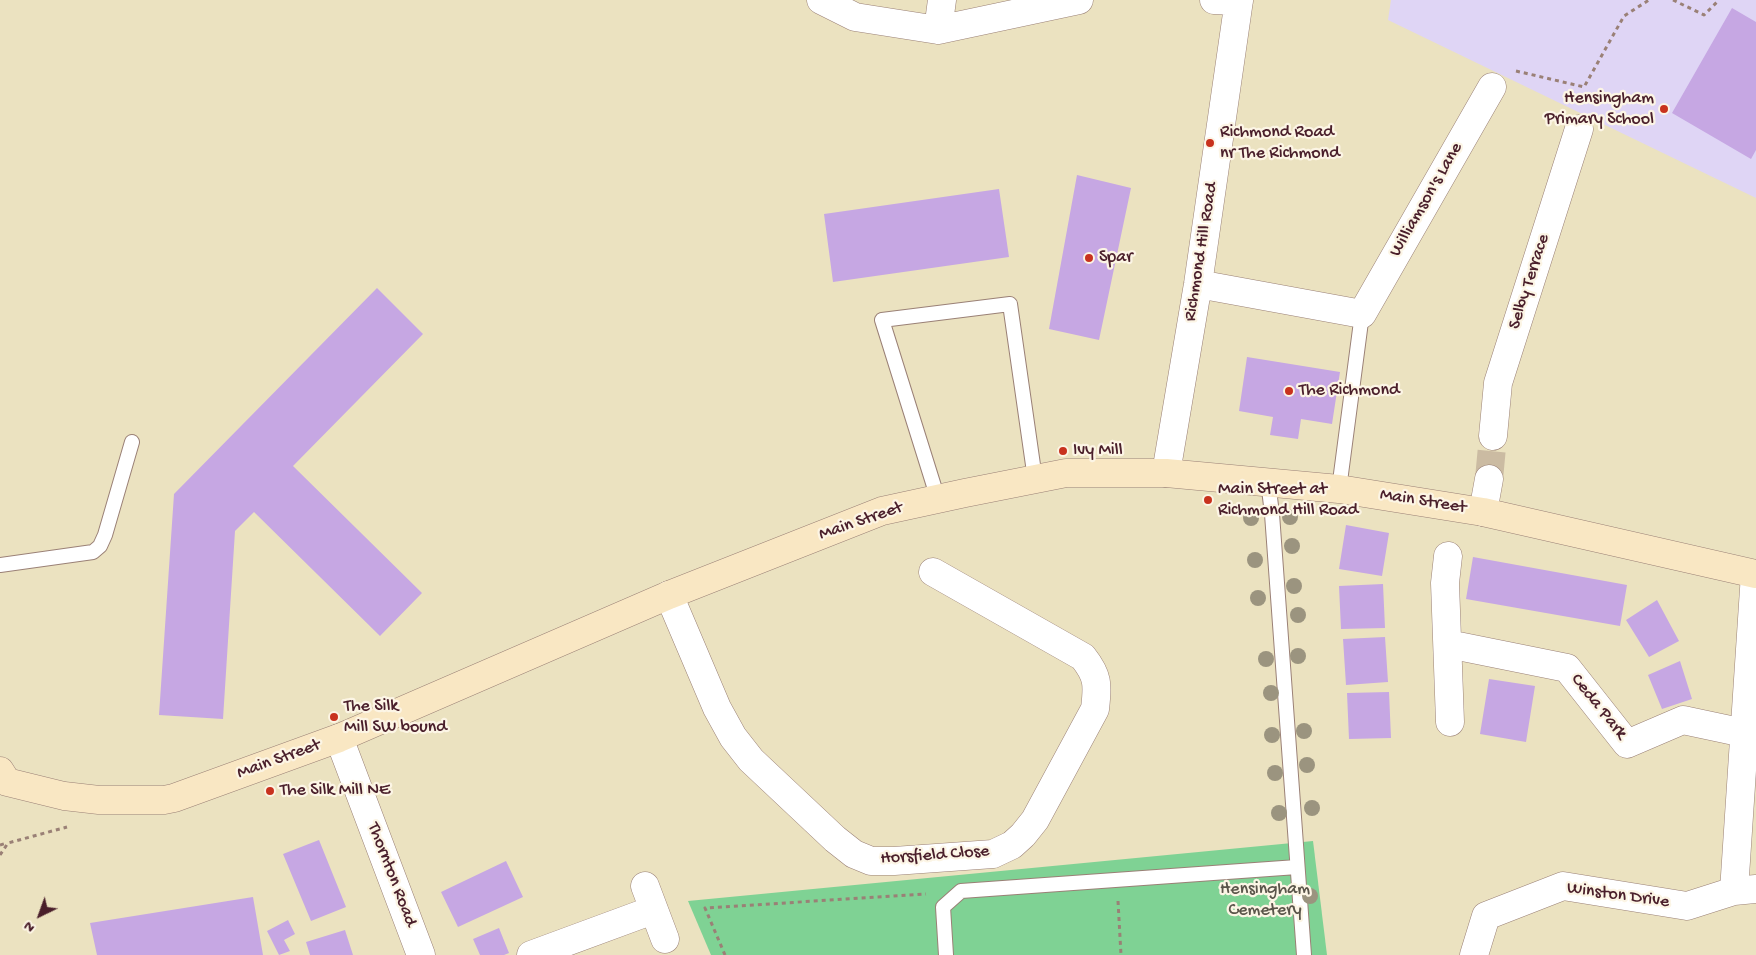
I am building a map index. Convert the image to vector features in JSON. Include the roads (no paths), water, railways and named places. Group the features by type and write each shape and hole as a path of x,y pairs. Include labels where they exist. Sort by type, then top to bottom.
{"main road":[{"name":"Main Street","path":"4,777 64,796 99,800 164,800 339,738 668,595 882,511 1066,473 1166,473 1339,488 1483,512 1756,574"}],"street":[{"path":"821,0 855,17 938,30 1079,0"},
{"path":"938,30 942,0"},
{"name":"Richmond Hill Road","path":"1166,473 1198,284 1230,0"},
{"name":"Williamson's Lane","path":"1362,314 1492,87"},
{"name":"Selby Terrace","path":"1493,436 1498,383 1579,129"},
{"path":"1198,284 1362,314"},
{"path":"1483,512 1489,479"},
{"path":"1448,556 1445,583 1450,722"},
{"name":"Horsfield Close","path":"668,595 716,708 733,737 752,760 834,839 854,854 871,861 993,854 1012,845 1023,836 1035,820 1095,709 1098,691 1094,671 1083,657 933,572"},
{"name":"Winston Drive","path":"1474,955 1486,916 1563,886 1687,906 1745,890 1744,733 1756,574"},
{"name":"Ceda Park","path":"1448,644 1567,668 1627,744 1683,720 1744,733"},
{"name":"Thornton Road","path":"339,738 421,955"},
{"path":"531,955 649,898 665,939"}],"lane":[{"path":"938,498 882,320 1010,304 1035,479"},
{"path":"1339,488 1362,314"},
{"path":"0,565 80,555 96,550 105,536 132,442"},
{"path":"1268,481 1304,955"},
{"path":"946,955 943,907 961,891 1297,867"}],"tunnel":[{"path":"1489,479 1493,436"}],"place":[{"name":"Hensingham Primary School","path":"1664,109"},
{"name":"Richmond Road nr The Richmond","path":"1210,143"},
{"name":"Spar","path":"1089,258"},
{"name":"The Richmond","path":"1289,391"},
{"name":"Ivy Mill","path":"1063,451"},
{"name":"Main Street at Richmond Hill Road","path":"1208,500"},
{"name":"The Silk Mill SW bound","path":"334,717"},
{"name":"The Silk Mill NE","path":"270,791"}],"park label":[{"name":"Hensingham Cemetery","path":"1265,900"}]}
